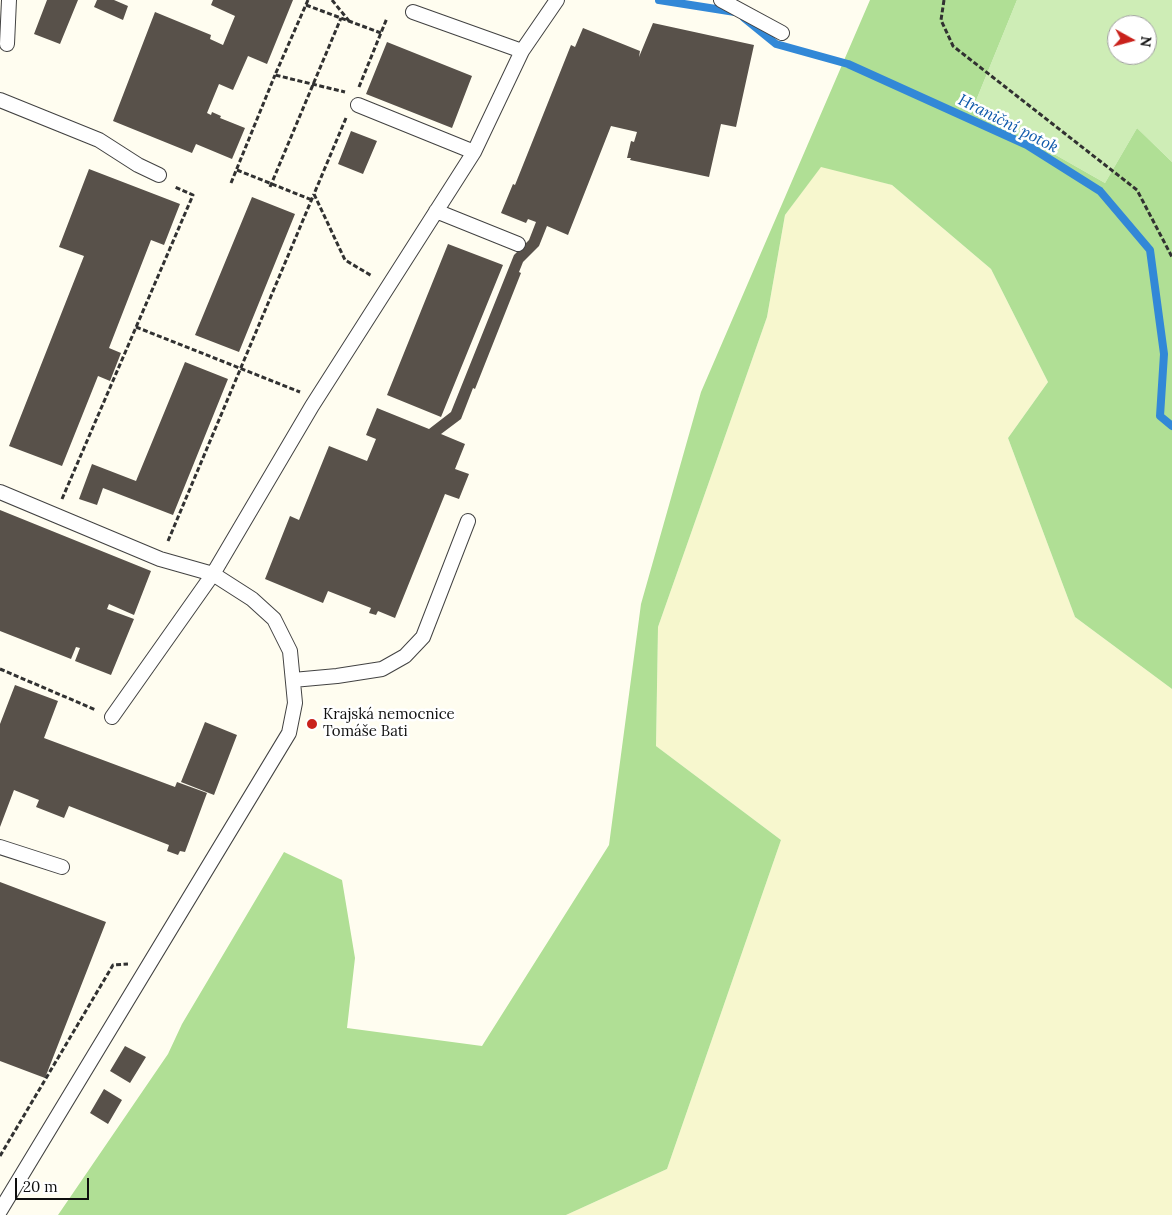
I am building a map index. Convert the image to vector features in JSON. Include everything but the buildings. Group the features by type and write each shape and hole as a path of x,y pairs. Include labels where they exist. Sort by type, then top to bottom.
{"lane":[{"path":"8,44 9,0"},
{"path":"112,717 213,574 317,398 474,152 522,51 557,0"},
{"path":"721,0 782,33"},
{"path":"413,12 522,51"},
{"path":"0,100 99,140 159,176"},
{"path":"354,104 474,152"},
{"path":"436,211 518,244"},
{"path":"0,492 160,559 213,574 252,598 274,619 290,651 295,703 289,733 0,1210"},
{"path":"293,680 382,669 405,656 423,637 468,521"},
{"path":"0,847 62,867"}],"path":[{"path":"231,183 275,74 308,0"},
{"path":"332,0 350,22"},
{"path":"944,0 941,20 953,46 1137,190 1172,257"},
{"path":"306,5 381,33"},
{"path":"270,185 341,18"},
{"path":"160,559 354,104 387,18"},
{"path":"275,74 347,93"},
{"path":"237,170 270,185 312,200"},
{"path":"56,516 193,194 172,186"},
{"path":"314,194 344,260 388,286"},
{"path":"136,327 317,398"},
{"path":"0,669 112,717"},
{"path":"0,1156 114,965 129,964"}],"green space":[{"path":"870,0 1017,0 973,108 1105,183 1137,128 1172,162 1172,689 1075,617 1008,438 1048,382 991,269 892,185 821,167 785,215 767,317 658,627 656,746 781,840 667,1169 566,1215 58,1215 168,1054 182,1024 284,852 342,880 355,958 347,1028 482,1046 609,845 641,604 701,392"},
{"path":"1017,0 1172,0 1172,162 1137,128 1105,183 973,108"},
{"path":"821,166 892,185 991,269 1048,382 1008,438 1075,617 1172,689 1172,1215 566,1215 667,1169 781,840 656,746 658,627 767,317 785,215"}],"waterway":[{"name":"Hraniční potok","path":"659,0 735,12"},
{"name":"Hraniční potok","path":"744,18 776,44 848,64 1027,145 1100,191 1150,250 1164,354 1160,416 1172,426"}],"place":[{"name":"Krajská nemocnice Tomáše Bati","path":"312,724"}]}
